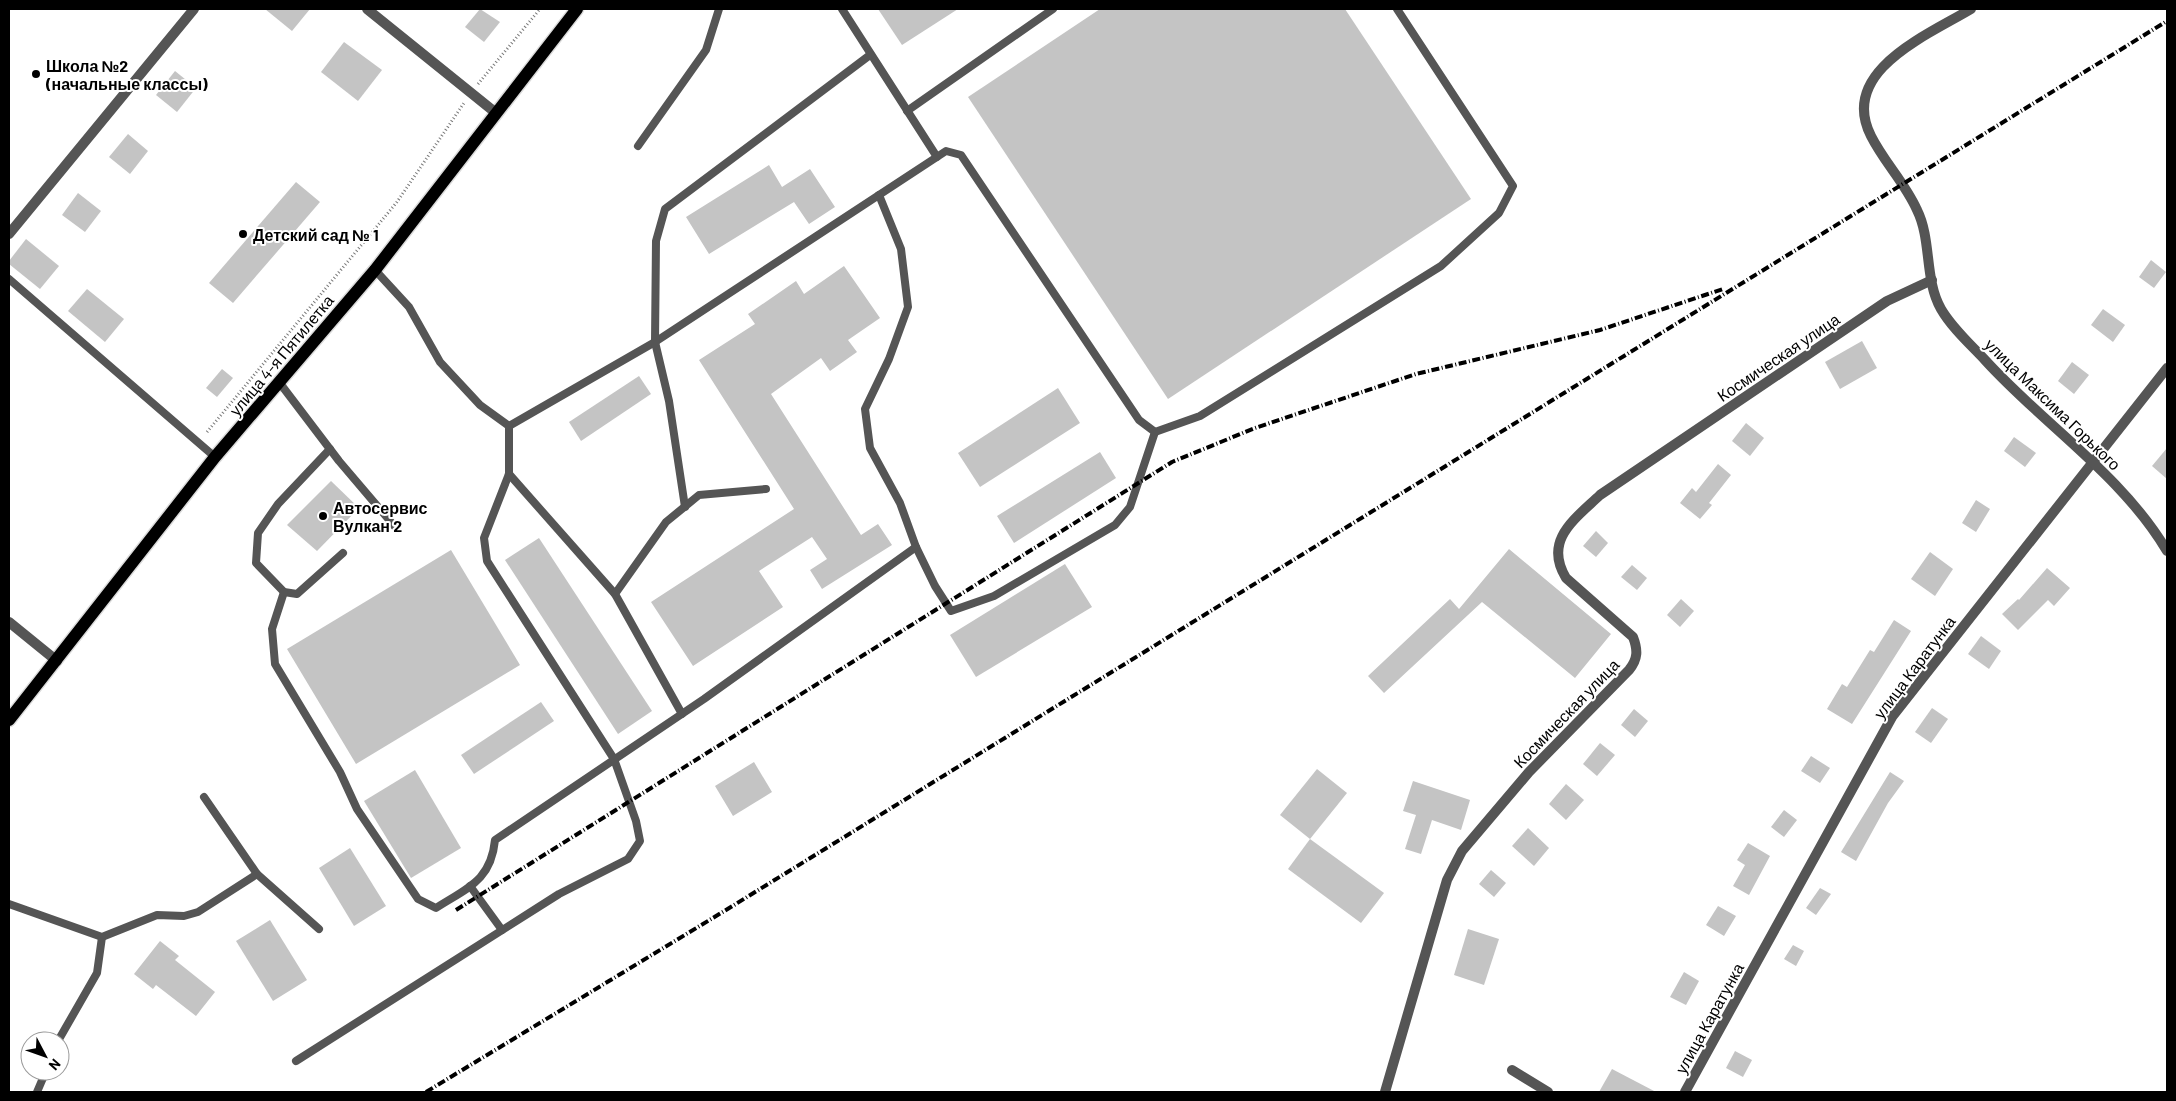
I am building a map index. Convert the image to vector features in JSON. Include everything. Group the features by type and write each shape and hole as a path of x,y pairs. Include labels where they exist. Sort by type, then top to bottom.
{"main road":[{"name":"улица 4-я Пятилетка","path":"9,720 215,457 375,270 577,9"}],"street":[{"path":"9,234 194,9"},
{"path":"367,9 496,113"},
{"name":"улица Максима Горького","path":"1971,9 1892,57 1876,74 1867,90 1864,109 1866,124 1872,137 1918,210 1932,280 1940,308 1960,334 2007,385 2093,461 2156,531 2167,551"},
{"name":"Космическая улица","path":"1384,1092 1447,880 1462,851 1530,772 1628,670 1637,655 1637,646 1633,637 1566,578 1559,566 1560,537 1567,527 1600,495 1887,300 1932,280"},
{"name":"улица Каратунка","path":"1685,1092 1892,717 2167,368"},
{"path":"9,622 57,661"},
{"path":"1512,1070 1548,1092"}],"lane":[{"path":"638,146 706,50 719,9"},
{"path":"842,9 937,157"},
{"path":"907,111 1053,9"},
{"path":"1155,432 1200,416 1432,271 1499,213 1513,186 1397,9"},
{"path":"685,506 669,401 655,342 656,241 665,209 870,55"},
{"path":"509,426 655,342 946,151 961,155 1139,420 1155,432"},
{"path":"880,195 901,249 908,307 889,359 865,408 870,448 900,503 916,547 935,586 951,611 994,596 1115,525 1130,507 1155,432"},
{"path":"375,270 410,307 440,362 480,405 509,426"},
{"path":"9,278 215,457"},
{"path":"279,382 330,449 396,528"},
{"path":"296,1061 559,894 628,859 640,841 636,821 614,759 487,561 484,538 509,474 509,426"},
{"path":"330,449 278,504 258,533 256,563 284,592 297,594 343,553"},
{"path":"509,474 615,594 682,714"},
{"path":"615,594 666,522 699,495 766,489"},
{"path":"284,592 272,629 275,664 340,772 357,809 418,899 436,908 478,881 493,858 495,840 682,714 916,547"},
{"path":"204,797 258,874 319,929"},
{"path":"9,904 102,937 157,915 184,916 198,912 258,874"},
{"path":"470,886 502,930"},
{"path":"64,1031 97,973 102,937"}],"path":[{"path":"207,432 397,202 471,92 540,9"}],"building":[{"path":"265,9 310,9 292,31"},
{"path":"480,9 500,22 484,42 465,27"},
{"path":"878,9 958,9 902,45"},
{"path":"1100,9 1345,9 1471,199 1168,399 968,97"},
{"path":"344,42 382,70 358,101 321,72"},
{"path":"175,71 196,88 177,112 156,95"},
{"path":"128,134 148,151 130,174 109,157"},
{"path":"769,165 782,187 810,169 835,207 809,224 794,202 709,254 686,217"},
{"path":"296,182 320,202 233,303 209,283"},
{"path":"78,193 101,211 85,232 62,215"},
{"path":"26,239 59,266 40,289 9,264 9,261"},
{"path":"2151,260 2166,272 2154,288 2139,277"},
{"path":"844,266 880,318 848,340 857,352 830,371 821,358 771,394 861,535 878,524 892,545 822,589 810,570 827,559 812,537 759,571 783,607 693,666 651,602 794,509 699,360 755,324 748,314 796,281 804,294"},
{"path":"87,289 124,319 105,342 68,311"},
{"path":"2103,309 2125,325 2113,342 2091,325"},
{"path":"1862,341 1877,368 1840,389 1825,362"},
{"path":"2072,362 2089,375 2074,394 2058,381"},
{"path":"222,369 233,378 217,397 206,388"},
{"path":"639,376 651,394 581,441 569,422"},
{"path":"1058,388 1080,423 980,487 958,453"},
{"path":"1746,423 1764,438 1750,456 1732,441"},
{"path":"2014,437 2036,453 2025,467 2004,451"},
{"path":"2167,448 2167,479 2152,466"},
{"path":"1100,452 1116,478 1014,543 997,516"},
{"path":"1718,464 1731,475 1709,503 1712,505 1700,519 1680,503 1692,488 1696,492"},
{"name":"Автосервис Вулкан 2","path":"331,481 359,508 317,551 287,525"},
{"path":"1976,500 1990,509 1976,532 1962,523"},
{"path":"1596,531 1608,543 1596,557 1583,546"},
{"path":"539,538 652,711 618,734 505,560"},
{"path":"1509,549 1611,634 1575,678 1482,602 1384,693 1368,676 1450,599 1459,609"},
{"path":"451,550 520,665 356,764 287,649"},
{"path":"1930,552 1953,569 1935,596 1911,579"},
{"path":"1065,564 1092,607 976,677 950,635"},
{"path":"1632,565 1647,578 1637,590 1621,577"},
{"path":"2047,568 2070,588 2054,606 2048,600 2018,630 2002,614 2019,600"},
{"path":"1681,599 1694,611 1680,627 1667,615"},
{"path":"1894,620 1911,631 1852,724 1827,709 1842,684 1847,687 1870,650 1874,652"},
{"path":"1981,636 2001,651 1989,669 1968,654"},
{"path":"541,702 554,721 474,774 461,755"},
{"path":"1932,708 1948,719 1931,743 1915,732"},
{"path":"1634,709 1648,721 1635,737 1621,725"},
{"path":"1600,743 1615,755 1597,776 1583,764"},
{"path":"1811,756 1830,768 1820,783 1801,771"},
{"path":"754,762 772,792 733,816 715,786"},
{"path":"1317,769 1347,793 1310,839 1280,815"},
{"path":"415,770 461,848 411,878 364,801"},
{"path":"1890,772 1904,781 1888,803 1856,861 1841,852"},
{"path":"1413,781 1470,800 1461,830 1432,820 1421,854 1405,849 1416,815 1403,811"},
{"path":"1566,784 1584,800 1566,820 1549,804"},
{"path":"1784,810 1797,820 1784,837 1771,827"},
{"path":"1528,828 1549,848 1534,866 1512,846"},
{"path":"1310,839 1384,893 1361,923 1288,869"},
{"path":"1748,843 1770,856 1749,895 1733,886 1745,865 1737,860"},
{"path":"350,848 386,906 354,926 319,868"},
{"path":"1491,870 1506,883 1494,897 1479,884"},
{"path":"1820,888 1831,894 1816,915 1806,908"},
{"path":"1718,906 1736,916 1724,936 1706,925"},
{"path":"270,920 307,980 273,1001 236,941"},
{"path":"1468,929 1499,939 1484,985 1454,975"},
{"path":"160,941 179,956 175,960 215,992 196,1016 156,985 153,989 134,974"},
{"path":"1793,945 1804,951 1796,966 1784,959"},
{"path":"1684,972 1699,981 1686,1005 1670,997"},
{"path":"1735,1051 1752,1060 1743,1077 1726,1068"},
{"path":"1612,1069 1656,1092 1599,1092"}],"railway":[{"path":"426,1092 726,910 2167,21"},
{"path":"456,910 1172,462 1255,428 1416,374 1600,330 1723,289"}],"place":[{"name":"Школа №2 (начальные классы)","path":"36,74"},
{"name":"Детский сад № 1","path":"243,234"},
{"name":"Автосервис Вулкан 2","path":"323,516"}]}
